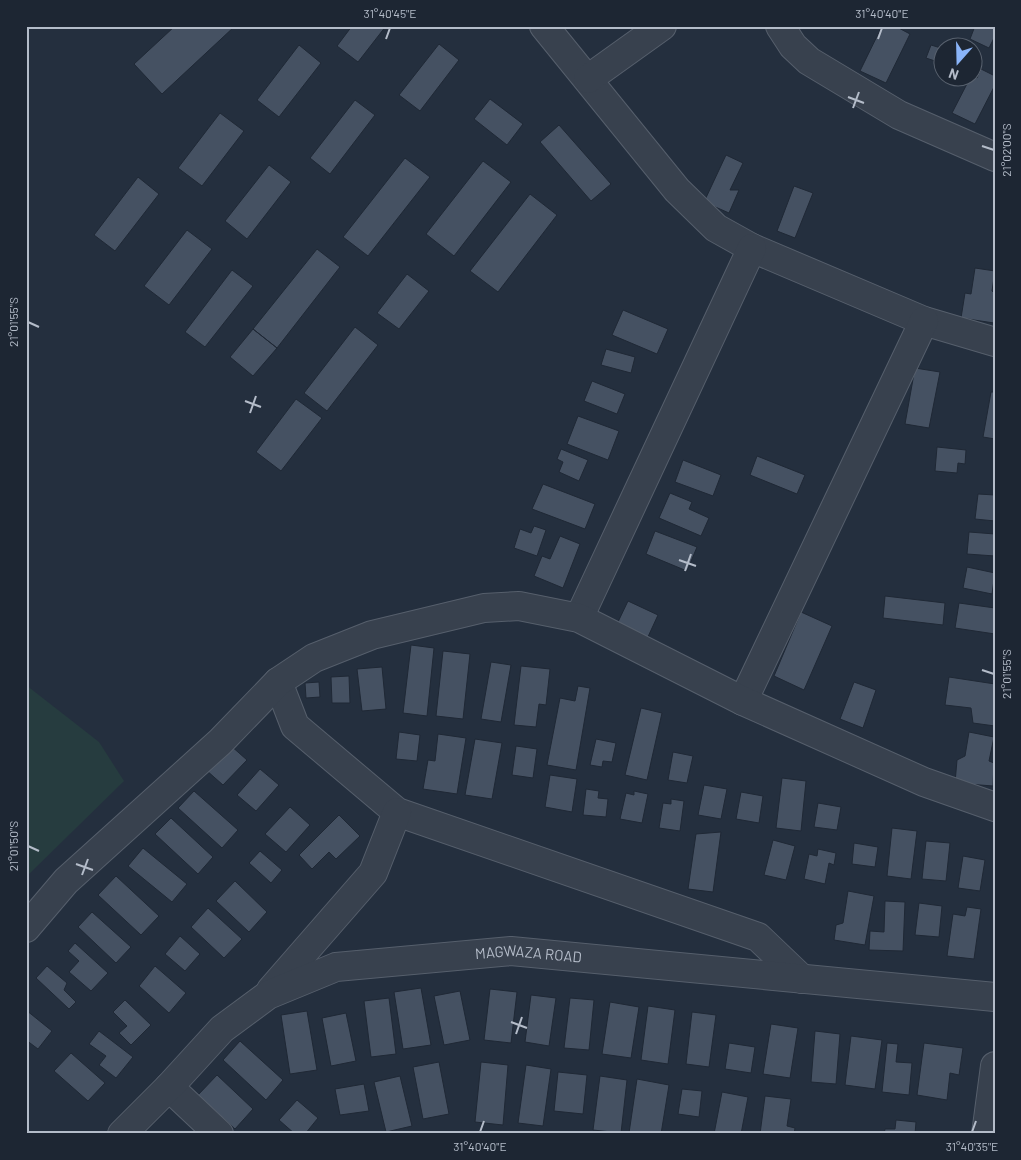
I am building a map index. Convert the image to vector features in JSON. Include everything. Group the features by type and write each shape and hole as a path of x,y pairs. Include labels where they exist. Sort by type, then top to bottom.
{"street":[{"path":"544,26 677,190 716,228 752,248 924,321 995,342"},
{"path":"588,79 662,26"},
{"path":"780,26 793,46 809,61 899,115 995,157"},
{"path":"579,618 752,248"},
{"path":"743,701 924,321"},
{"path":"26,928 66,881 220,742 278,682 314,658 372,635 484,608 519,606 579,618 743,701 924,782 995,807"},
{"path":"278,682 295,726 397,812 758,937 802,979"},
{"path":"268,995 373,873 397,812"},
{"name":"MAGWAZA ROAD","path":"122,1134 169,1087 222,1029 268,995 336,967 512,951 995,997"},
{"path":"986,1134 995,1066"},
{"path":"169,1087 219,1134"}],"green space":[{"path":"26,685 99,742 124,781 26,877"}],"building":[{"path":"175,26 235,26 162,94 134,64"},
{"path":"352,26 386,26 358,62 337,46"},
{"path":"882,26 895,26 910,34 886,83 860,71"},
{"path":"975,26 995,26 995,36 989,48 984,46 984,38 970,38"},
{"path":"439,44 459,60 420,111 399,95"},
{"path":"299,45 321,63 279,117 257,100"},
{"path":"931,45 934,46 934,61 926,58"},
{"path":"984,70 995,76 995,85 975,124 952,113 965,88 984,88"},
{"path":"490,99 523,124 507,145 474,119"},
{"path":"355,100 375,115 330,174 310,158"},
{"path":"220,113 244,131 202,186 178,168"},
{"path":"559,125 611,184 591,201 540,142"},
{"path":"726,155 743,163 730,190 739,190 729,213 704,202"},
{"path":"405,158 430,177 368,256 343,237"},
{"path":"483,161 511,182 454,256 426,234"},
{"path":"269,165 291,182 247,239 225,221"},
{"path":"138,177 159,194 115,251 94,235"},
{"path":"794,186 813,193 795,238 777,231"},
{"path":"530,194 557,215 498,292 470,271"},
{"path":"187,230 212,249 169,305 144,286"},
{"path":"317,249 340,267 277,348 253,329"},
{"path":"975,268 995,271 992,291 995,294 994,323 961,318 965,293 971,294"},
{"path":"232,270 253,286 205,347 185,332"},
{"path":"407,274 429,291 399,329 377,313"},
{"path":"623,310 668,329 657,354 612,335"},
{"path":"355,327 378,345 327,411 304,393"},
{"path":"253,329 277,348 253,376 230,357"},
{"path":"606,349 635,357 631,373 601,365"},
{"path":"915,368 940,372 929,428 905,424"},
{"path":"592,381 625,394 617,414 584,401"},
{"path":"991,392 995,392 995,439 983,437"},
{"path":"296,399 322,418 281,471 256,452"},
{"path":"578,416 619,431 608,460 567,444"},
{"path":"937,447 966,450 965,464 958,463 957,473 935,471"},
{"path":"561,449 588,460 579,481 559,472 563,462 557,459"},
{"path":"757,456 805,475 797,494 750,475"},
{"path":"683,460 721,475 713,496 675,482"},
{"path":"543,484 595,504 585,529 532,509"},
{"path":"670,493 692,502 689,509 709,518 701,536 659,518"},
{"path":"978,494 995,495 995,521 975,519"},
{"path":"534,526 546,530 537,556 514,548 520,529 531,533"},
{"path":"655,531 697,547 687,571 646,554"},
{"path":"969,532 995,534 995,556 967,554"},
{"path":"560,536 580,544 563,588 534,576 542,556 550,559"},
{"path":"967,567 995,573 992,594 963,588"},
{"path":"885,596 945,603 943,625 883,618"},
{"path":"628,601 658,615 647,639 617,624"},
{"path":"959,603 995,608 995,634 955,628"},
{"path":"801,612 832,626 804,690 774,676"},
{"path":"411,645 434,648 427,716 403,713"},
{"path":"443,651 470,654 463,719 436,716"},
{"path":"491,662 511,665 501,722 481,719"},
{"path":"521,666 550,669 546,705 539,704 536,727 514,725"},
{"path":"382,667 386,709 362,711 357,669"},
{"path":"349,676 350,703 332,703 331,677"},
{"path":"949,677 995,684 995,726 973,723 971,708 945,705"},
{"path":"319,682 320,697 306,698 305,683"},
{"path":"854,682 876,690 863,728 840,719"},
{"path":"578,686 590,688 576,770 547,765 560,698 575,701"},
{"path":"641,708 662,713 647,780 625,775"},
{"path":"399,732 420,735 417,761 396,759"},
{"path":"969,732 994,737 989,761 994,763 993,786 955,783 957,760 965,756"},
{"path":"438,734 466,738 457,794 423,789 428,760 435,761"},
{"path":"475,739 502,743 492,799 465,795"},
{"path":"596,739 616,743 612,762 603,761 602,767 590,765"},
{"path":"230,745 247,760 223,785 206,770"},
{"path":"516,746 537,749 533,778 512,775"},
{"path":"673,752 693,756 687,783 668,780"},
{"path":"260,769 279,785 256,811 237,795"},
{"path":"550,775 577,779 572,812 545,807"},
{"path":"782,778 806,781 801,831 776,828"},
{"path":"704,785 727,789 721,819 698,815"},
{"path":"586,789 599,791 598,798 608,799 606,817 583,815"},
{"path":"194,791 238,830 222,848 178,808"},
{"path":"634,791 648,794 642,823 620,819 626,793 634,795"},
{"path":"741,792 763,796 759,823 736,819"},
{"path":"671,799 684,801 680,831 659,828 663,803 671,804"},
{"path":"818,803 841,807 837,830 814,827"},
{"path":"290,807 310,825 286,852 265,834"},
{"path":"339,815 360,836 336,859 329,852 312,869 299,855"},
{"path":"171,818 213,857 198,874 155,834"},
{"path":"892,828 917,831 911,879 887,876"},
{"path":"721,832 713,892 688,889 696,834"},
{"path":"773,840 795,846 786,880 764,875"},
{"path":"926,841 950,843 946,881 922,879"},
{"path":"854,843 878,847 875,867 852,864"},
{"path":"143,848 187,884 172,902 128,866"},
{"path":"818,849 836,853 834,865 829,863 825,884 804,879 809,854 817,856"},
{"path":"260,851 282,870 271,883 249,863"},
{"path":"963,856 985,860 980,891 958,888"},
{"path":"116,876 159,916 141,935 98,895"},
{"path":"235,881 267,912 249,932 216,901"},
{"path":"848,891 874,896 865,945 834,940 836,925 843,923"},
{"path":"885,901 905,902 903,951 869,950 870,931 884,932"},
{"path":"919,903 942,906 939,937 915,935"},
{"path":"967,907 981,909 974,959 947,956 953,914 965,916"},
{"path":"208,908 242,939 224,958 191,927"},
{"path":"92,912 131,947 116,963 78,927"},
{"path":"180,936 200,954 185,971 165,954"},
{"path":"75,943 108,973 91,991 69,972 79,961 68,951"},
{"path":"47,966 67,983 64,990 76,1002 69,1009 36,978"},
{"path":"155,966 186,993 169,1013 139,986"},
{"path":"421,988 431,1045 403,1049 394,992"},
{"path":"490,989 517,992 511,1043 484,1040"},
{"path":"460,991 470,1040 444,1045 434,996"},
{"path":"531,995 556,998 549,1046 525,1042"},
{"path":"389,998 396,1054 371,1057 364,1001"},
{"path":"570,998 594,1000 589,1050 564,1048"},
{"path":"125,1000 151,1025 131,1045 119,1033 127,1026 113,1012"},
{"path":"610,1002 639,1007 631,1058 602,1054"},
{"path":"648,1006 675,1010 668,1064 641,1060"},
{"path":"26,1010 52,1031 38,1049 26,1040"},
{"path":"307,1011 317,1070 290,1074 281,1015"},
{"path":"692,1012 716,1015 709,1067 686,1064"},
{"path":"346,1013 356,1061 331,1066 322,1018"},
{"path":"771,1024 798,1028 790,1078 763,1074"},
{"path":"99,1031 133,1057 116,1078 99,1065 106,1056 89,1044"},
{"path":"815,1031 840,1034 836,1084 811,1082"},
{"path":"851,1036 882,1040 875,1089 845,1085"},
{"path":"240,1041 283,1080 266,1100 223,1060"},
{"path":"729,1043 755,1047 751,1073 725,1069"},
{"path":"887,1043 898,1044 896,1062 912,1063 909,1095 882,1092"},
{"path":"924,1043 963,1048 959,1075 950,1073 947,1100 917,1095"},
{"path":"71,1053 105,1083 88,1101 54,1071"},
{"path":"439,1062 449,1114 423,1119 413,1067"},
{"path":"481,1062 508,1065 503,1125 475,1122"},
{"path":"526,1065 551,1069 543,1126 518,1123"},
{"path":"558,1072 587,1075 583,1114 554,1111"},
{"path":"217,1075 253,1109 235,1129 198,1095"},
{"path":"400,1076 412,1126 386,1132 374,1082"},
{"path":"600,1076 627,1080 621,1133 593,1130"},
{"path":"637,1079 669,1085 661,1134 629,1133"},
{"path":"364,1084 369,1111 340,1115 335,1089"},
{"path":"682,1089 702,1091 699,1117 678,1114"},
{"path":"722,1092 748,1097 741,1134 714,1134"},
{"path":"765,1096 791,1099 787,1126 795,1128 794,1134 760,1134"},
{"path":"297,1100 318,1118 305,1134 295,1134 279,1120"},
{"path":"896,1120 916,1122 915,1134 884,1134 885,1129 895,1129"}]}
